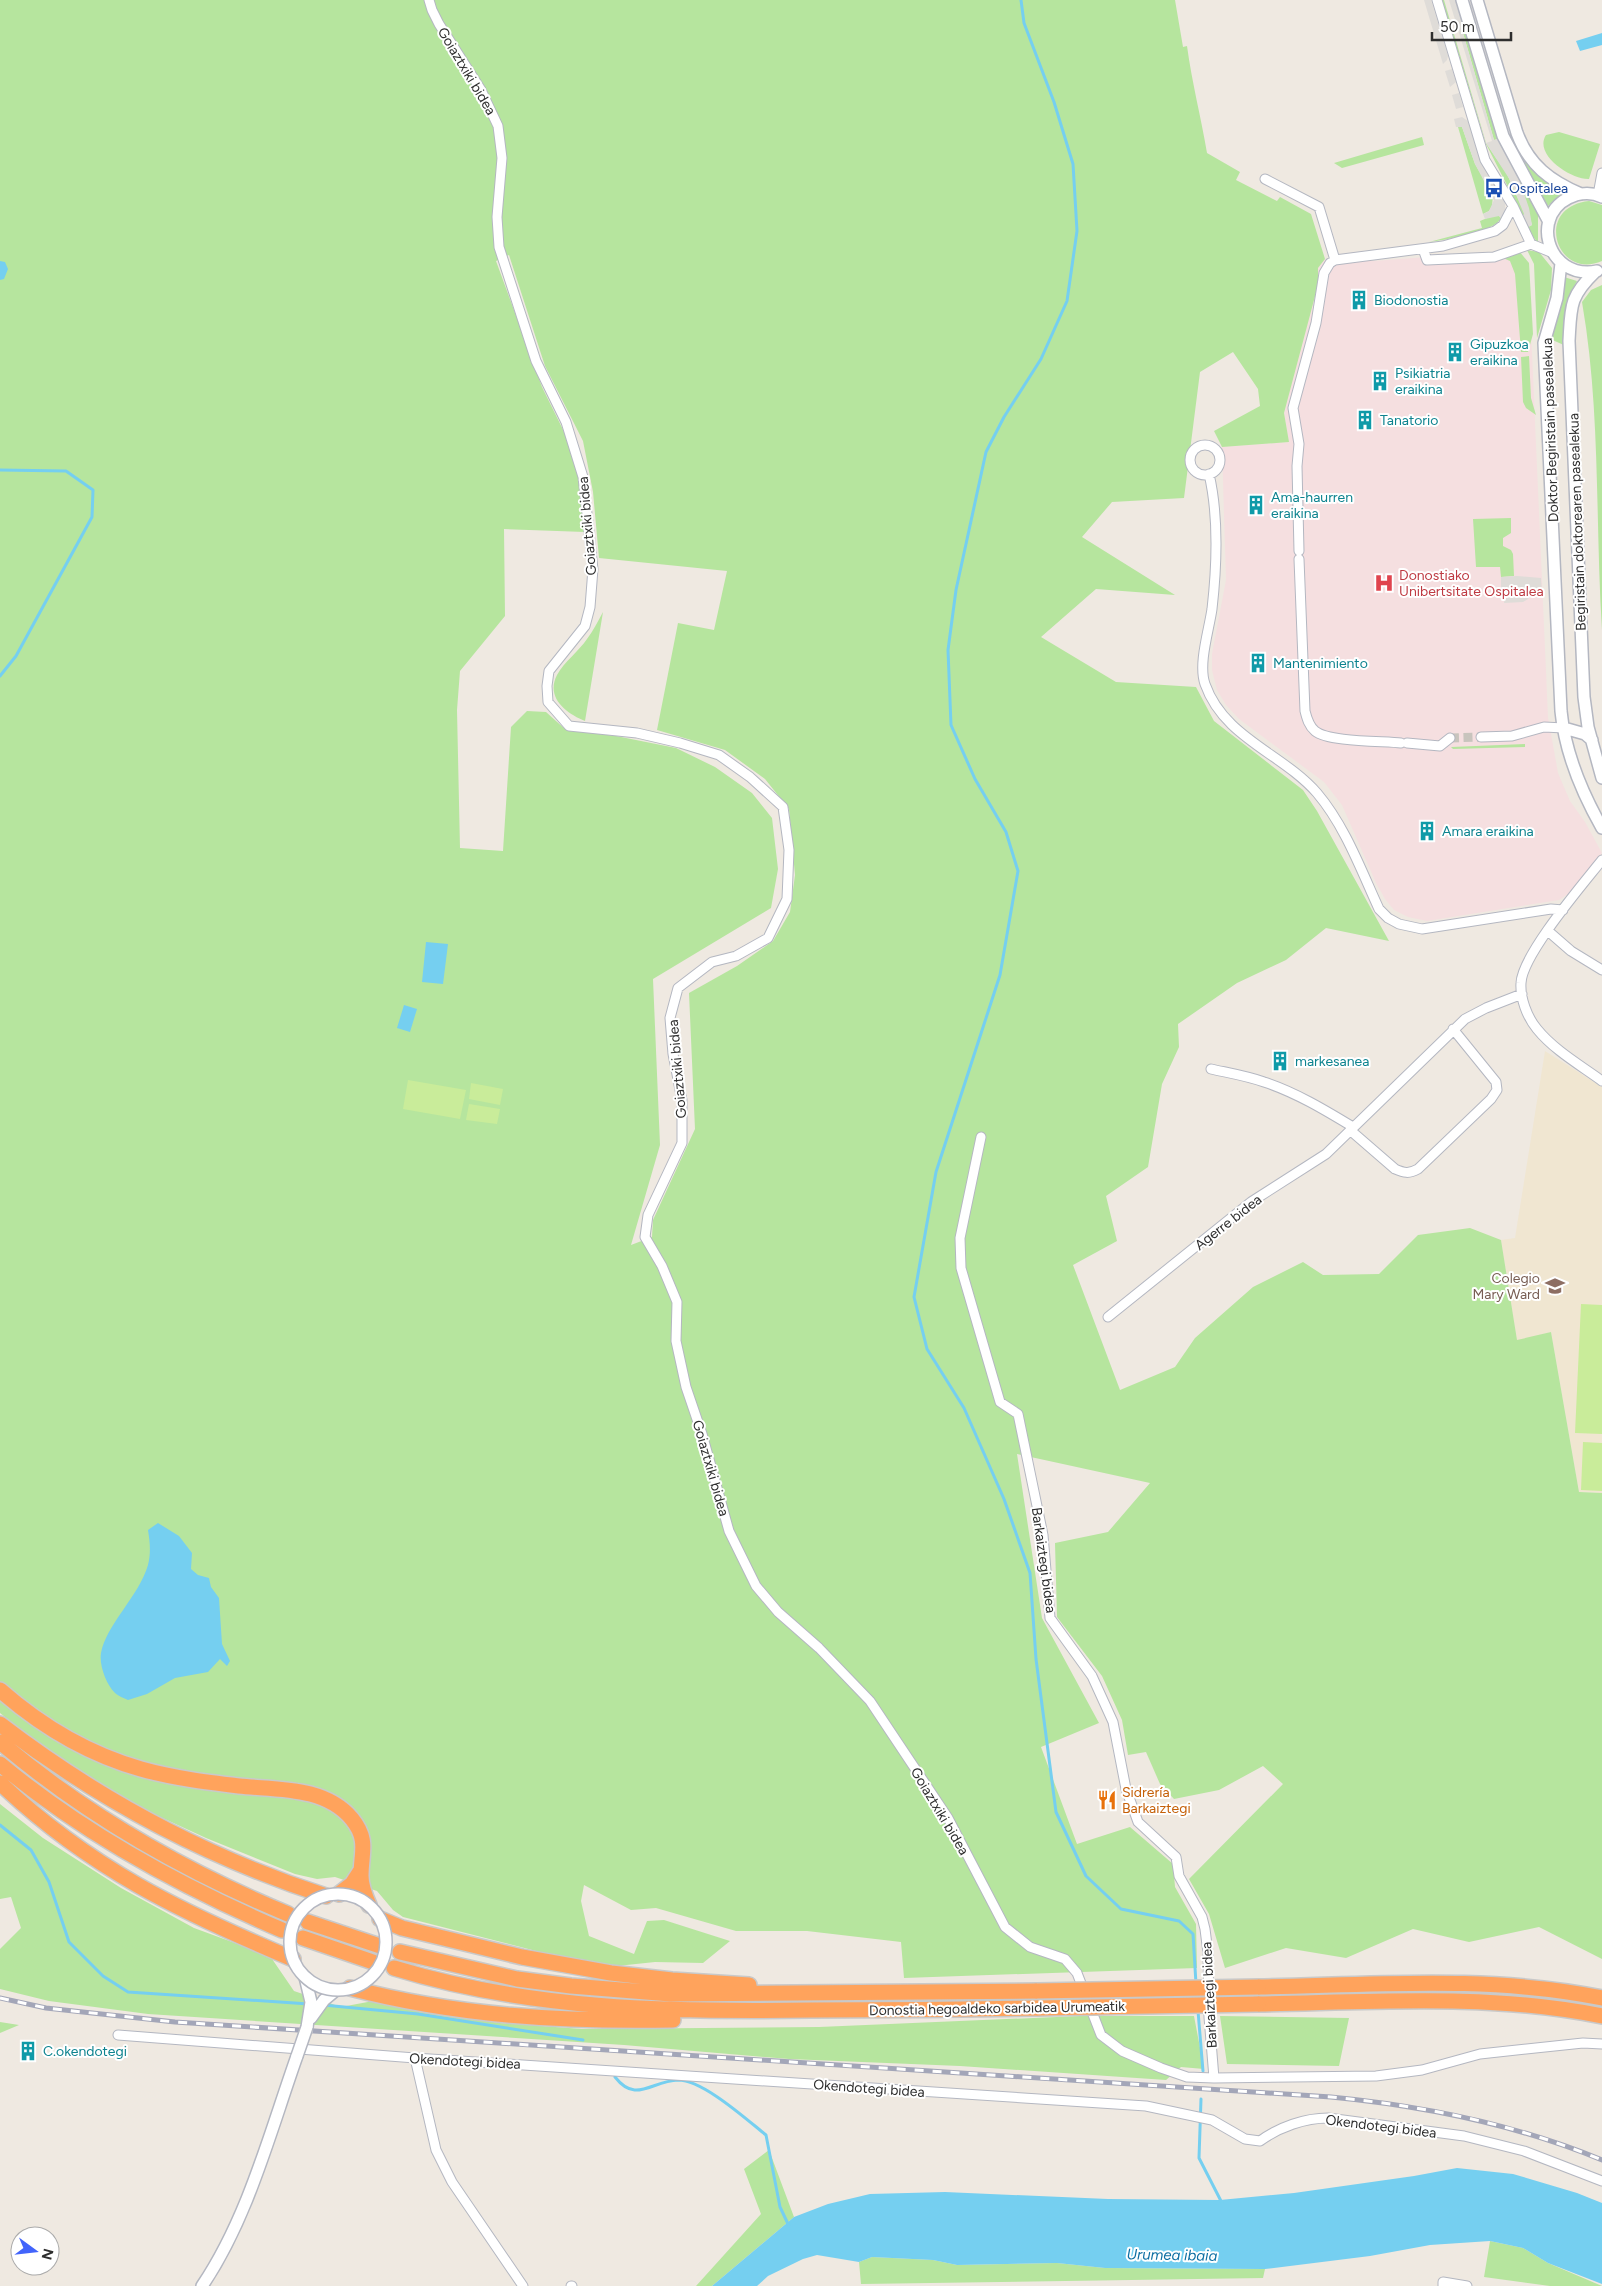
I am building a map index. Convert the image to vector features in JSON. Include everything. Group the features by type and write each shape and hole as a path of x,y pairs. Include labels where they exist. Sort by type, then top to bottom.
{"highway":[{"path":"0,1690 53,1730 96,1752 126,1764 189,1780 300,1792 330,1801 346,1813 356,1824 362,1838 364,1854 361,1870 362,1888 369,1906"},
{"path":"0,1724 53,1763 142,1816 181,1838 236,1862 332,1895 352,1884 361,1870"},
{"path":"0,1742 51,1781 128,1833 210,1879 288,1914"},
{"path":"0,1764 42,1796 117,1847 201,1894 282,1930"},
{"path":"0,1783 59,1834 117,1874 191,1915 293,1959"},
{"path":"380,1919 402,1928 567,1966 672,1980 759,1985 776,1993"},
{"path":"308,1922 380,1946"},
{"path":"303,1938 373,1962"},
{"name":"Donostia hegoaldeko sarbidea Urumeatik","path":"400,1952 500,1975 571,1986 671,1994 1476,1985 1549,1990 1602,1998"},
{"name":"Donostia hegoaldeko sarbidea Urumeatik","path":"394,1968 513,1996 568,2003 669,2011 1038,2008 1427,2001 1509,2003 1602,2016"},
{"path":"343,1989 476,2013 574,2020 714,2019 734,2011"}],"main road":[{"path":"1462,0 1508,149 1549,222"},
{"path":"1477,0 1517,133 1525,151 1545,174 1554,181 1581,194 1600,196"},
{"path":"1581,194 1570,197 1553,212 1549,222 1547,238 1553,253 1561,263 1571,270 1583,273 1599,271"},
{"name":"Doktor Begiristain pasealekua","path":"1554,569 1544,343 1558,298 1561,263"},
{"name":"Begiristain doktorearen pasealekua","path":"1599,271 1580,286 1573,300 1569,341 1584,697 1592,740 1602,778"},
{"name":"Begiristain doktorearen pasealekua","path":"1554,569 1561,711 1564,728 1570,758 1585,797 1602,828"},
{"path":"1564,728 1585,734 1592,740"},
{"name":"Begiristain doktorearen pasealekua","path":"1585,797 1602,817"},
{"path":"202,2286 221,2252 251,2185 307,2027 318,2006 343,1989 369,1978 382,1961 386,1940 380,1919 369,1906 355,1897 332,1895 306,1906 293,1925 290,1948 293,1959 305,1977 311,2002 307,2027"},
{"path":"305,1977 325,1988 343,1989"}],"street":[{"name":"Goiaztxiki bidea","path":"430,0 432,10 439,24 481,90 498,126 502,158 497,217 498,247 536,361 566,422 583,477 593,569 590,607 585,626 549,671 547,686 548,702 569,726 637,733 719,755 750,777 783,807 789,850 787,899 768,938 736,956 712,962 678,988 670,1018 673,1054 682,1100 682,1142 648,1215 645,1237 662,1266 677,1302 676,1341 686,1387 702,1434 730,1531 756,1586 778,1612 819,1648 870,1701 948,1818 1005,1927 1030,1947 1065,1959 1077,1973 1101,2035 1122,2051 1160,2068 1187,2077 1214,2078"},
{"path":"1437,0 1485,160 1513,206 1531,244"},
{"path":"1600,196 1602,173"},
{"path":"1265,180 1319,207 1335,260"},
{"path":"1450,738 1440,746 1329,738 1316,732 1308,722 1296,466 1299,444 1293,408 1316,323 1324,273 1330,263 1335,260 1423,249 1495,231 1503,225 1513,206"},
{"path":"1423,249 1427,260 1494,257 1531,244 1553,253"},
{"path":"1209,474 1213,493 1216,551 1212,611 1204,655 1204,681 1211,698 1230,725 1303,778 1318,794 1336,819 1379,909 1388,918 1399,924 1422,929 1551,909 1563,910"},
{"path":"1481,737 1512,736 1544,727 1564,728"},
{"path":"1602,860 1563,910 1526,963 1520,983 1531,1020 1544,1037 1602,1081"},
{"path":"1548,931 1571,951 1602,970"},
{"name":"Agerre bidea","path":"1108,1317 1251,1202 1326,1154 1465,1018 1522,994"},
{"path":"1212,1069 1262,1081 1328,1112 1352,1129 1395,1169 1403,1173 1410,1173 1418,1169 1491,1099 1496,1090 1496,1082 1454,1029"},
{"name":"Barkaiztegi bidea","path":"981,1136 960,1238 961,1268 1000,1402 1018,1414 1043,1535 1050,1618 1092,1676 1113,1722 1126,1789 1138,1822 1176,1857 1179,1876 1202,1917 1208,1953 1209,2017 1214,2078"},
{"name":"Okendotegi bidea","path":"118,2035 415,2058 1146,2106 1212,2120 1245,2139 1260,2141 1271,2133 1314,2118 1464,2136 1524,2152 1602,2181"},
{"path":"1214,2078 1376,2076 1422,2070 1480,2054 1583,2043 1602,2044"},
{"path":"415,2058 436,2150 452,2182 523,2286"},
{"path":"1443,2284 1467,2286"}],"shaded area":[{"path":"1424,0 1431,0 1448,56 1443,64"},
{"path":"1449,0 1456,0 1464,25 1461,26 1494,140 1498,139 1519,179 1529,208 1532,225 1526,228 1521,218 1524,214 1510,180 1486,143 1492,141"},
{"path":"1452,69 1456,82 1450,87 1445,71"},
{"path":"1459,93 1463,107 1456,109 1452,95"},
{"path":"1462,117 1468,121 1480,157 1505,203 1505,212 1501,218 1499,216 1485,219 1483,214 1489,211 1494,200 1475,164 1462,127 1456,127 1454,119"},
{"name":"Donostiako Unibertsitate Ospitalea","path":"1513,247 1528,262 1548,717 1558,773 1570,801 1585,822 1602,853 1571,892 1559,900 1427,921 1408,917 1394,910 1385,899 1376,883 1342,805 1324,782 1239,719 1226,705 1217,690 1212,670 1212,654 1226,580 1222,447 1289,442 1284,413 1318,285 1318,268 1325,259 1374,261 1493,252"},
{"path":"1501,577 1541,578 1542,591 1532,592 1528,599 1523,602 1504,603 1506,591 1501,591"},
{"name":"Colegio Mary Ward","path":"1545,1051 1602,1087 1602,1493 1579,1492 1551,1332 1517,1341 1501,1240 1515,1238"}],"green space":[{"path":"0,0 1175,0 1183,47 1187,46 1207,153 1240,172 1236,180 1277,201 1280,197 1311,214 1325,259 1318,268 1318,285 1284,413 1289,442 1222,447 1214,431 1260,406 1258,389 1233,352 1200,372 1184,498 1112,502 1082,537 1175,595 1096,589 1041,637 1116,682 1196,687 1214,721 1303,790 1317,811 1389,941 1326,928 1286,960 1237,983 1178,1024 1179,1047 1162,1084 1148,1167 1106,1196 1117,1241 1073,1265 1120,1390 1175,1367 1195,1338 1253,1287 1303,1262 1323,1275 1379,1274 1418,1235 1470,1228 1501,1240 1517,1340 1551,1332 1579,1492 1602,1493 1602,1959 1539,1927 1469,1942 1413,1929 1346,1958 1286,1948 1225,1968 1209,1914 1189,1879 1283,1784 1263,1766 1219,1790 1174,1799 1160,1784 1146,1752 1128,1755 1122,1720 1102,1676 1057,1617 1055,1543 1108,1532 1150,1483 1017,1454 1042,1618 1099,1723 1041,1747 1077,1844 1130,1827 1173,1864 1175,1887 1196,1924 1197,1968 904,1978 901,1942 807,1931 736,1931 656,1908 631,1910 584,1885 581,1901 589,1936 634,1954 647,1921 664,1920 730,1941 703,1963 655,1962 617,1966 575,1961 403,1917 393,1910 377,1891 335,1877 317,1879 295,1874 206,1838 143,1809 60,1761 0,1713","holes":["509,255 545,366 583,441 593,492 599,558 727,571 714,630 678,623 657,730 725,750 765,779 789,809 795,875 790,912 773,941 737,966 689,993 695,1129 653,1220 652,1237 631,1245 660,1145 653,979 771,908 778,869 772,818 752,793 715,767 676,748 616,736 566,730 546,712 527,711 511,727 503,851 460,848 457,710 460,671 505,616 504,529 585,532 575,454 542,387 496,261"]},
{"path":"1442,0 1444,0 1486,143 1507,174 1525,214 1521,218 1509,189 1486,144"},
{"path":"1464,25 1498,139 1494,140 1461,26"},
{"path":"1458,127 1462,127 1475,164 1493,195 1492,206 1489,211 1483,214"},
{"path":"1559,132 1600,144 1589,179 1564,171 1549,158 1543,143 1546,135"},
{"path":"1422,137 1424,145 1342,168 1334,163"},
{"path":"1518,149 1537,174 1563,192 1548,206 1515,150"},
{"path":"1519,179 1538,214 1538,243 1526,228 1532,225"},
{"path":"1589,201 1602,205 1602,261 1586,264 1573,261 1563,252 1557,241 1556,228 1561,216 1572,206"},
{"path":"1492,216 1499,216 1501,218 1497,223 1480,231 1429,242 1482,228 1480,221"},
{"path":"1527,250 1539,252 1552,268 1551,290 1537,338 1534,264"},
{"path":"1519,251 1529,263 1533,334 1528,352 1521,352 1515,274 1510,261 1503,258"},
{"path":"1564,277 1577,281 1566,303 1566,346 1548,338"},
{"path":"1602,285 1602,630 1595,425 1588,343 1582,302 1591,290"},
{"path":"1529,356 1531,398 1536,415 1526,408 1523,402 1521,357"},
{"path":"1511,518 1511,533 1503,538 1503,546 1511,550 1513,554 1514,576 1501,577 1500,567 1476,567 1473,519"},
{"path":"603,612 585,721 571,714 560,704 554,691 554,683 560,670 587,639"},
{"path":"1525,744 1525,747 1453,749 1451,747"},
{"path":"408,1080 466,1090 460,1119 403,1109"},
{"path":"471,1083 503,1089 500,1105 469,1099"},
{"path":"469,1104 500,1109 497,1124 466,1120"},
{"path":"1581,1304 1602,1305 1602,1434 1575,1433"},
{"path":"1583,1442 1602,1443 1602,1491 1581,1490"},
{"path":"0,1804 43,1838 121,1888 194,1928 270,1956 294,1991 341,2007 373,2001 424,2012 500,2023 582,2029 819,2027 1080,2016 1194,2016 1204,2069 1181,2067 1166,2080 960,2066 789,2059 624,2045 148,2014 49,2001 0,1989 0,1949 21,1928 11,1897 0,1899"},
{"path":"1220,2016 1349,2018 1339,2066 1227,2064"},
{"path":"0,2022 19,2025 0,2033"},
{"path":"769,2150 794,2217 712,2286 696,2286 761,2214 744,2169"},
{"path":"1490,2241 1523,2248 1548,2263 1602,2286 1550,2286 1484,2277"},
{"path":"872,2257 933,2260 957,2265 1057,2263 1105,2268 1265,2269 1263,2278 861,2284 859,2262"}],"water":[{"path":"1602,33 1602,45 1580,51 1576,41"},
{"path":"0,261 5,262 8,269 4,279 0,280"},
{"path":"426,942 448,944 443,984 422,982"},
{"path":"404,1005 417,1009 410,1032 397,1028"},
{"path":"158,1523 179,1536 192,1553 191,1569 198,1575 209,1578 211,1587 219,1598 222,1644 230,1661 227,1666 220,1659 208,1672 175,1678 147,1694 128,1700 116,1694 109,1685 102,1669 101,1653 109,1632 144,1577 150,1556 148,1530"},
{"name":"Urumea ibaia","path":"1457,2168 1513,2174 1577,2193 1602,2203 1602,2284 1548,2263 1523,2248 1490,2241 1430,2245 1370,2256 1265,2269 1105,2268 1057,2263 957,2265 933,2260 872,2257 859,2262 817,2255 803,2259 768,2276 757,2286 712,2286 794,2217 828,2204 870,2194 945,2192 1108,2199 1220,2200 1294,2193"}],"waterway":[{"path":"1021,0 1024,23 1054,102 1073,164 1077,231 1067,301 1041,359 1004,417 986,452 956,590 948,650 951,725 975,779 1006,832 1018,871 1000,975 936,1172 914,1297 927,1349 964,1408 1004,1499 1030,1573 1036,1659 1056,1812 1086,1876 1121,1909 1179,1921 1193,1934 1196,1984"},
{"path":"0,470 66,471 93,490 92,517 16,656 0,676"},
{"path":"0,1825 31,1850 49,1882 69,1942 103,1976 128,1992 309,2004"},
{"path":"323,2005 418,2014 583,2040"},
{"path":"1198,2011 1203,2071"},
{"path":"615,2077 623,2085 637,2090 678,2080 699,2086 712,2093 766,2135 780,2207 789,2226"},
{"path":"1201,2099 1199,2158 1222,2203"}],"tunnel":[{"path":"1450,738 1481,737"},
{"path":"288,1914 308,1922"},
{"path":"282,1930 303,1938"}],"railway":[{"path":"0,1998 46,2008 175,2022 1331,2097 1435,2111 1469,2118 1536,2136 1602,2160"}],"place":[{"name":"Ospitalea","path":"1494,188"},
{"name":"Biodonostia","path":"1359,300"},
{"name":"Gipuzkoa eraikina","path":"1455,352"},
{"name":"Psikiatria eraikina","path":"1380,381"},
{"name":"Tanatorio","path":"1365,420"},
{"name":"Ama-haurren eraikina","path":"1256,505"},
{"name":"Donostiako Unibertsitate Ospitalea","path":"1384,583"},
{"name":"Mantenimiento","path":"1258,663"},
{"name":"Amara eraikina","path":"1427,831"},
{"name":"markesanea","path":"1280,1061"},
{"name":"Colegio Mary Ward","path":"1555,1286"},
{"name":"Sidrería Barkaiztegi","path":"1107,1800"},
{"name":"C.okendotegi","path":"28,2051"}]}
